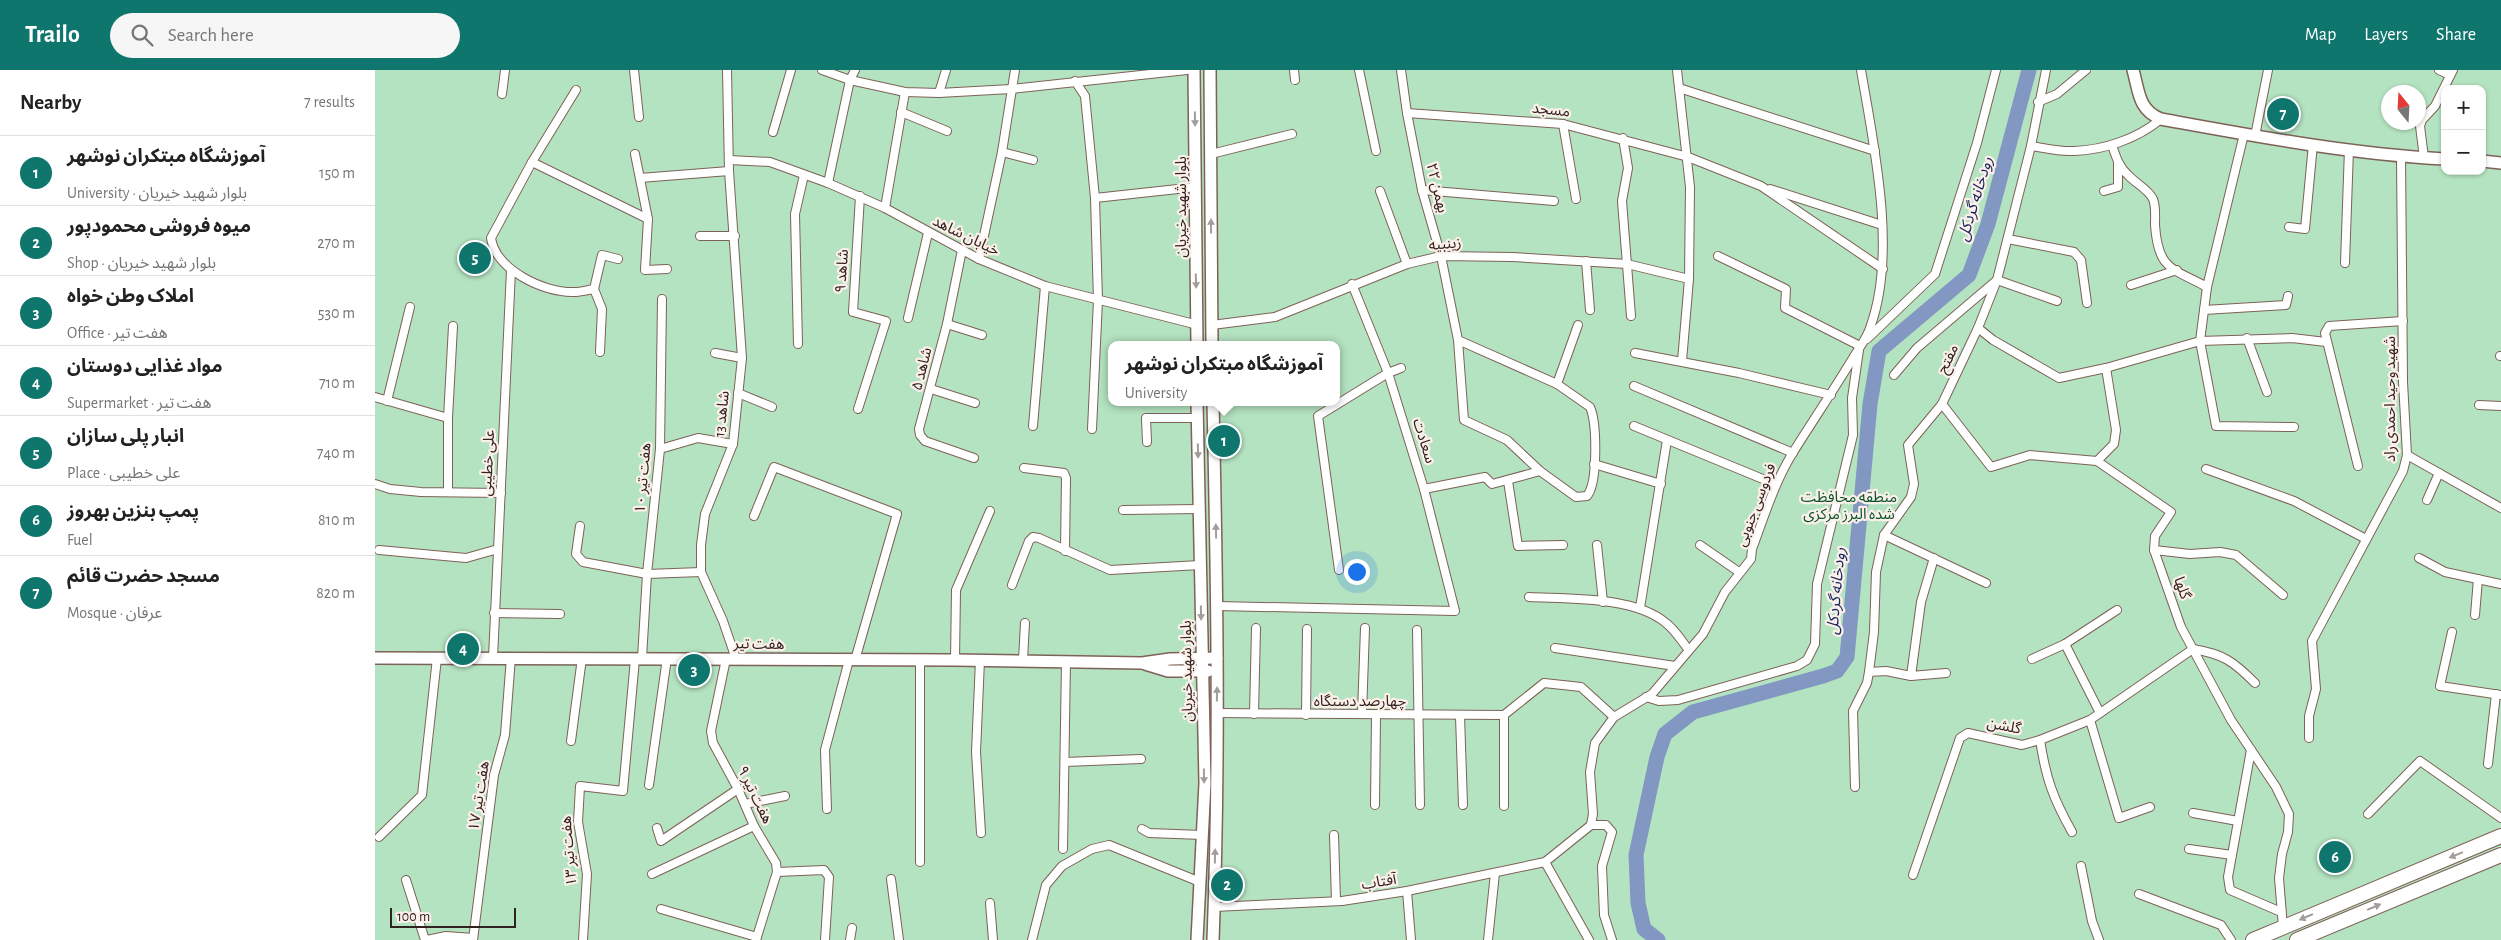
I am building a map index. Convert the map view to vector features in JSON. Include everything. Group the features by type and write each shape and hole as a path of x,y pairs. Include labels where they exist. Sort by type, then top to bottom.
{"highway":[{"path":"2253,940 2501,836"},
{"path":"2297,940 2501,855"}],"main road":[{"name":"بلوار شهید خیریان","path":"1194,70 1197,341"},
{"name":"بلوار شهید خیریان","path":"1210,70 1212,341"},
{"path":"2133,70 2143,108 2150,115 2161,119 2313,144 2401,156 2441,159"},
{"path":"2486,162 2501,162"},
{"path":"1197,324 1212,325"},
{"name":"بلوار شهید خیریان","path":"1197,406 1205,783 1197,940"},
{"name":"بلوار شهید خیریان","path":"1213,406 1217,671 1213,940"},
{"name":"هفت تیر","path":"375,658 1023,660 1142,663 1170,658 1217,658"},
{"name":"هفت تیر","path":"1142,663 1168,671 1217,671"}],"street":[{"path":"502,94 505,70"},
{"path":"634,70 639,117"},
{"name":"شاهد 13","path":"727,70 729,172 735,236 742,358 733,444 705,514 701,545 701,572 723,621 731,659"},
{"path":"773,132 791,70"},
{"path":"822,70 850,80 905,92 939,93 1011,89 1187,70"},
{"path":"827,183 850,80 855,70"},
{"path":"939,93 946,70"},
{"path":"979,259 1002,152 1015,70"},
{"path":"1293,70 1295,80"},
{"path":"1359,70 1376,151"},
{"name":"۲۲ بهمن","path":"1401,70 1407,113 1422,190 1441,256 1458,340 1464,420 1507,440 1540,471 1576,497 1581,498 1590,493 1594,464 1594,421 1590,407 1557,384 1458,340"},
{"path":"1677,70 1690,188 1689,280 1682,361"},
{"name":"فردوسی جنوبی","path":"1591,825 1593,814 1590,772 1595,743 1614,717 1652,694 1688,649 1703,634 1725,592 1739,572 1751,560 1752,549 1775,484 1831,395 1871,326 1883,269 1882,225 1875,151 1861,70"},
{"path":"1646,697 1659,701 1678,700 1797,666 1811,654 1815,644 1817,584 1853,435 1852,398 1860,346 1935,274 1977,143 1997,70"},
{"name":"مفتح","path":"1885,535 1911,497 1914,484 1908,444 1942,404 1978,328 1997,280 2031,146 2038,102 2046,70"},
{"path":"2038,102 2057,94 2086,70"},
{"path":"2268,70 2207,287 2200,342 2216,426 2293,427"},
{"path":"2424,158 2420,126 2422,120 2435,106 2451,72 2439,70"},
{"path":"1075,81 1085,96 1095,198 1098,300 1092,429"},
{"path":"1679,88 1875,151"},
{"path":"576,90 532,162 491,238 493,247 511,270 549,288 573,292 594,289"},
{"path":"885,208 905,92"},
{"path":"901,112 947,131"},
{"name":"مسجد","path":"1407,113 1563,124 1623,138 1688,157 1761,186"},
{"path":"2031,146 2072,152 2112,145 2148,130 2161,119"},
{"path":"1563,124 1575,200"},
{"path":"1211,154 1292,134"},
{"path":"1623,138 1628,168 1622,201 1631,316"},
{"path":"2289,227 2305,229 2313,144"},
{"path":"2105,191 2118,187 2118,164 2112,145"},
{"path":"2345,263 2349,149"},
{"path":"1002,152 1033,160"},
{"path":"635,154 648,219 645,270 667,269"},
{"name":"شهید وحید احمدی راد","path":"2309,738 2309,716 2316,689 2312,641 2403,471 2407,454 2403,382 2401,156"},
{"name":"خیابان شاهد","path":"729,160 770,162 861,196 979,259 1045,286 1197,324"},
{"path":"532,162 648,219"},
{"path":"2118,164 2154,201 2156,243 2159,255 2167,265 2207,287"},
{"path":"640,178 729,172"},
{"path":"798,344 795,214 804,175"},
{"path":"1761,186 1882,225"},
{"path":"1761,186 1883,269"},
{"path":"1095,198 1196,187"},
{"path":"1422,190 1554,200"},
{"path":"1380,192 1407,264"},
{"name":"شاهد ۹","path":"857,409 885,321 853,312 861,196"},
{"path":"908,318 928,233"},
{"path":"700,236 735,236"},
{"path":"2008,239 2074,252 2081,260 2087,303"},
{"name":"شاهد ۵","path":"962,250 947,324 919,429 920,435 925,441 973,458"},
{"path":"600,352 602,309 594,289 602,256 618,259"},
{"name":"زینبیه","path":"1212,325 1275,316 1352,284 1407,264 1441,256 1627,264 1689,280"},
{"path":"1718,256 1786,290 1785,308 1860,346"},
{"path":"1586,261 1590,310"},
{"name":"علی خطیبی","path":"493,658 511,270"},
{"path":"2131,285 2177,270"},
{"path":"1894,375 1930,336 1997,280 2057,301"},
{"name":"سعادت","path":"1217,606 1455,611 1424,489 1388,373 1352,284"},
{"path":"1033,426 1045,286"},
{"path":"2204,310 2286,305 2288,296"},
{"name":"هفت تیر ۱۰","path":"639,658 660,450 662,299"},
{"path":"387,401 410,307"},
{"path":"2358,466 2325,332 2329,326 2403,321"},
{"path":"947,324 982,334"},
{"path":"1557,384 1578,325"},
{"path":"448,491 448,418 453,326"},
{"path":"1978,328 1993,340 2059,378 2106,368 2200,342 2247,338 2292,338 2326,342"},
{"path":"2247,338 2267,392"},
{"path":"715,353 742,358"},
{"path":"1635,353 1682,361 1831,395"},
{"path":"1340,402 1388,373 1401,368"},
{"path":"2097,461 2114,444 2116,430 2106,368"},
{"path":"1634,386 1793,453"},
{"path":"931,389 975,403"},
{"path":"738,392 772,408"},
{"path":"375,397 448,418"},
{"path":"1942,404 1991,466 2030,455 2097,461 2171,512 2155,536 2154,550 2190,554 2219,552 2236,555 2283,595"},
{"path":"2479,405 2501,406"},
{"path":"1334,406 1318,416 1339,570"},
{"path":"1147,442 1146,418 1197,418"},
{"path":"1634,426 1775,484"},
{"path":"660,450 697,438 733,444"},
{"path":"1640,608 1667,440"},
{"path":"2407,454 2501,508"},
{"path":"1594,464 1661,484"},
{"path":"754,516 774,467 897,514 825,750 827,809"},
{"path":"1024,468 1063,473 1066,478 1065,551"},
{"path":"2207,469 2294,501 2366,539"},
{"path":"1424,489 1485,478 1492,484 1540,471"},
{"path":"2427,500 2439,473"},
{"path":"1508,481 1518,546 1563,545"},
{"path":"375,484 390,489 421,492 501,493"},
{"path":"1123,510 1199,509"},
{"path":"955,660 956,590 990,512"},
{"path":"580,526 576,554 583,562 647,574 701,572"},
{"path":"1855,787 1853,710 1867,683 1874,632 1876,572 1885,535 1986,583"},
{"path":"1012,585 1029,541 1033,538 1039,538 1110,570 1200,565"},
{"path":"1597,544 1603,602"},
{"path":"1700,544 1739,572"},
{"path":"379,550 465,558 498,549"},
{"name":"گلها","path":"2154,550 2181,627 2251,750 2276,787 2289,814 2288,832 2279,878 2283,927"},
{"path":"1911,676 1921,602 1934,558"},
{"path":"2419,558 2445,572 2501,584"},
{"path":"2475,615 2478,579"},
{"path":"1529,597 1603,602 1640,608 1665,622 1688,649"},
{"path":"2032,659 2065,644 2117,610"},
{"path":"495,613 560,614"},
{"path":"1023,660 1025,623"},
{"path":"1254,714 1256,628"},
{"path":"1362,714 1365,628"},
{"path":"1306,715 1307,629"},
{"path":"1417,630 1421,805"},
{"path":"2452,632 2440,686 2498,694 2488,764"},
{"path":"2065,644 2101,713"},
{"path":"1555,648 1675,666"},
{"path":"2193,649 2216,653 2234,662 2255,683"},
{"name":"گلشن","path":"1913,875 1960,738 1968,733 2022,745 2040,740 2090,720 2193,649"},
{"name":"هفت تیر ۱۷","path":"473,939 494,775 505,735 511,657"},
{"path":"379,838 422,795 437,658"},
{"path":"571,740 581,658"},
{"name":"هفت تیر ۱۳","path":"583,940 587,874 579,822 579,786 623,791 639,658"},
{"path":"649,785 667,658"},
{"name":"هفت تیر ۹","path":"731,659 711,732 713,743 739,788 754,826 776,863 777,872"},
{"path":"920,660 920,862"},
{"path":"981,660 976,752 981,833"},
{"path":"1063,849 1066,661"},
{"path":"1869,672 1886,671 1911,676 1946,673"},
{"path":"1504,806 1504,715 1544,684 1581,687 1614,717"},
{"name":"چهارصد دستگاه","path":"1216,712 1306,715 1504,715"},
{"path":"1375,805 1376,715"},
{"path":"1460,716 1463,805"},
{"path":"2090,720 2119,818 2150,807"},
{"path":"2040,740 2045,773 2053,797 2072,832"},
{"path":"2251,750 2228,877 2230,890 2281,912"},
{"path":"1065,762 1141,759"},
{"path":"2368,814 2420,761 2501,818"},
{"path":"657,828 661,841 739,788"},
{"path":"745,804 785,796"},
{"path":"2193,813 2238,821"},
{"path":"1589,940 1545,862 1591,825 1606,825 1612,832 1602,866 1604,915 1612,940"},
{"path":"652,874 754,826"},
{"path":"1142,829 1149,833 1202,835"},
{"path":"1334,834 1336,902"},
{"path":"1032,940 1046,885 1062,866 1092,849 1109,845 1200,882"},
{"path":"2189,849 2232,856"},
{"name":"آفتاب","path":"1214,907 1336,902 1407,891 1545,862"},
{"path":"2081,866 2092,921 2099,940"},
{"path":"661,909 757,938 777,872 824,870 829,878 825,940"},
{"path":"1488,940 1495,873"},
{"path":"891,879 899,940"},
{"path":"406,880 426,940 446,936 473,939"},
{"path":"1407,891 1411,940"},
{"path":"2139,894 2221,924 2231,940"},
{"path":"990,903 993,940"},
{"path":"851,940 852,928"}],"green space":[{"name":"منطقه محافظت شده البرز مرکزی","path":"375,70 2501,70 2501,940 375,940"}],"waterway":[{"name":"رودخانه گردکل","path":"1658,940 1644,929 1638,903 1636,855 1657,757 1665,734 1693,712 1823,676 1837,671 1847,657 1870,404 1879,351 1969,275 1988,224 2029,70"}],"place":[{"name":"مسجد حضرت قائم","path":"2283,114"},
{"name":"انبار پلی سازان","path":"475,258"},
{"name":"آموزشگاه مبتکران نوشهر","path":"1224,441"},
{"name":"مواد غذایی دوستان","path":"463,649"},
{"name":"املاک وطن خواه","path":"694,670"},
{"name":"پمپ بنزین بهروز","path":"2335,857"},
{"name":"میوه فروشی محمودپور","path":"1227,885"}]}
